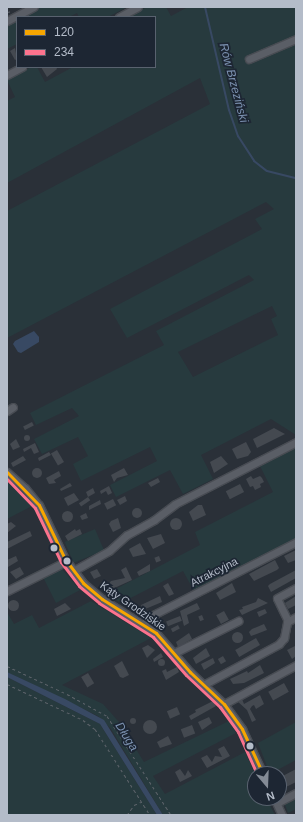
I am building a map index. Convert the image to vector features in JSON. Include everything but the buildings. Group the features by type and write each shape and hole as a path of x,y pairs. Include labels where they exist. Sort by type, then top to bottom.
{"street":[{"path":"16,16 33,7"},
{"path":"121,16 138,7"},
{"path":"7,21 16,16"},
{"path":"249,59 296,39"},
{"path":"7,75 20,68"},
{"path":"73,570 109,551 127,535 154,520 175,504 296,442"},
{"name":"Kąty Grodziskie","path":"7,472 39,505 73,570 97,595 143,624 174,653 203,685 224,704 242,729 259,766"},
{"name":"Atrakcyjna","path":"143,624 151,616 296,542"},
{"path":"7,591 67,561"},
{"path":"203,685 279,644 284,638 288,621 277,598 296,588"},
{"path":"288,621 296,617"},
{"path":"174,653 238,621"},
{"path":"224,704 296,666"}],"path":[{"path":"7,666 67,694 107,716 171,815"},
{"path":"7,684 83,720 95,729 150,815"},
{"path":"127,815 134,805 141,802"}],"green space":[{"path":"39,7 127,7 110,16 78,16 77,13 71,16 22,16"},
{"path":"147,7 166,7 171,16 188,7 296,7 296,435 271,419 201,455 213,479 183,494 170,470 116,497 110,485 157,461 150,447 81,481 73,464 88,456 78,437 42,454 34,439 79,416 72,408 36,425 30,413 164,345 156,331 254,280 249,275 127,338 110,309 262,229 255,219 274,209 266,202 7,338 7,211 210,104 200,78 7,183 7,101 15,97 7,80 29,68 38,68 45,82 71,68 156,68 156,16 129,16","holes":["272,306 277,316 271,319 278,335 193,377 178,352"]},
{"path":"16,19 16,44 7,49 7,24"},
{"path":"296,448 296,538 194,591 183,571 121,603 106,594 200,545 195,532 273,492 260,466"},
{"path":"7,480 32,506 7,519"},
{"path":"95,529 104,550 74,563 65,542"},
{"path":"61,568 80,590 56,603 43,577"},
{"path":"91,601 151,638 62,685 103,704 119,722 144,762 229,721 236,733 153,776 165,794 245,752 251,766 247,766 247,806 270,806 275,815 163,815 111,729 98,716 7,672 7,612 14,624 32,615 39,628"},
{"path":"7,677 100,724 157,815 7,815"},
{"path":"296,722 296,760 285,766 267,766 258,743"},
{"path":"296,796 296,809 288,813 285,806 287,806 287,800"}],"water":[{"path":"34,331 39,337 39,342 21,353 18,352 13,344 15,341"},
{"path":"7,672 65,699 104,720 163,815 157,815 100,724 7,677"}],"waterway":[{"name":"Rów Brzeziński","path":"205,7 229,110 238,136 254,161 267,171 296,178"}],"transit line":[{"name":"120","path":"7,472 39,505 65,559 83,583 102,599 156,633 190,672 224,704 242,729 259,766"},
{"name":"234","path":"7,479 35,508 61,562 79,586 99,603 153,637 186,675 220,707 238,732 253,766"}],"water label":[{"name":"Długa","path":"126,737"}]}
